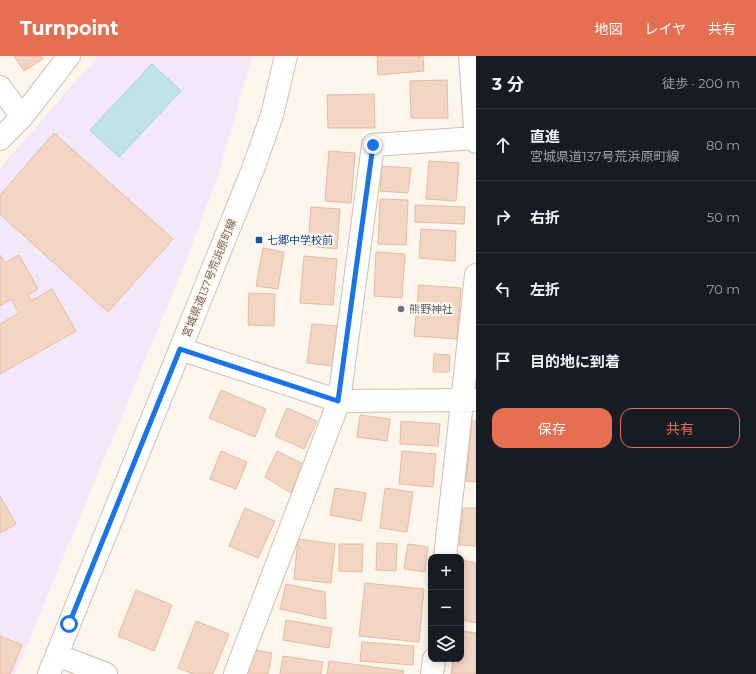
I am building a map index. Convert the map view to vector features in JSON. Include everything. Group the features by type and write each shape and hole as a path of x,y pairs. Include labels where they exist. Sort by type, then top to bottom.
{"street":[{"path":"0,140 22,117 69,56"},
{"name":"宮城県道137号荒浜原町線","path":"53,664 253,169 272,115 286,56"},
{"path":"470,56 474,88 476,142"},
{"path":"0,87 22,117"},
{"path":"235,674 338,401 373,145 476,138"},
{"path":"445,554 469,400 476,275"},
{"path":"180,349 338,401 469,400"},
{"path":"432,674 434,662"},
{"path":"53,664 106,674"}],"shaded area":[{"path":"98,56 252,56 217,179 184,266 15,674 0,674 0,168"}],"water":[{"path":"152,64 181,91 119,157 90,130"}],"building":[{"path":"14,56 41,56 43,59 24,71"},
{"path":"377,56 423,56 424,71 378,75"},
{"path":"447,80 448,118 411,118 410,81"},
{"path":"374,94 375,128 328,128 327,95"},
{"path":"54,133 173,239 108,312 0,214 0,195"},
{"path":"329,151 355,153 351,203 325,201"},
{"path":"429,161 459,163 456,201 426,199"},
{"path":"382,166 411,168 408,193 380,191"},
{"path":"380,199 408,200 406,245 378,244"},
{"path":"415,205 465,207 464,224 415,222"},
{"path":"311,207 340,209 337,249 308,246"},
{"path":"421,229 456,231 455,261 419,258"},
{"path":"263,248 284,252 278,289 256,286"},
{"path":"376,252 405,254 402,298 374,296"},
{"path":"0,255 5,263 19,255 38,289 28,295 31,301 52,289 76,331 0,374 0,324 19,313 11,299 0,306"},
{"path":"304,256 337,259 333,305 300,303"},
{"path":"419,285 461,288 457,339 414,336"},
{"path":"249,293 275,294 274,326 248,325"},
{"path":"312,324 337,326 333,366 307,363"},
{"path":"434,354 450,355 449,372 433,372"},
{"path":"221,390 266,409 255,437 209,418"},
{"path":"287,408 317,421 304,449 275,436"},
{"path":"360,415 390,419 387,441 357,437"},
{"path":"401,421 440,424 438,446 400,444"},
{"path":"472,421 476,421 476,482 466,481"},
{"path":"221,451 247,462 236,489 210,479"},
{"path":"277,451 303,464 291,493 265,477"},
{"path":"402,451 436,454 433,487 399,484"},
{"path":"335,488 366,493 361,521 330,515"},
{"path":"385,488 413,492 407,532 380,528"},
{"path":"0,496 16,524 0,533"},
{"path":"245,508 275,521 258,558 229,546"},
{"path":"463,508 476,508 476,546 459,545"},
{"path":"298,539 335,544 331,583 294,579"},
{"path":"377,543 397,544 396,571 376,570"},
{"path":"339,544 363,544 362,572 339,571"},
{"path":"408,544 428,547 425,572 404,569"},
{"path":"464,561 476,563 476,623 464,621"},
{"path":"365,583 424,589 419,642 359,636"},
{"path":"286,584 325,592 326,619 280,609"},
{"path":"136,590 172,605 154,651 118,636"},
{"path":"286,620 332,628 329,648 283,640"},
{"path":"196,621 229,634 213,674 194,674 178,668"},
{"path":"464,631 476,633 476,674 451,674 453,662 464,662"},
{"path":"0,636 22,645 10,674 0,674"},
{"path":"362,642 414,646 413,665 360,661"},
{"path":"249,649 272,653 268,674 245,674"},
{"path":"283,656 323,662 321,674 280,674"},
{"path":"329,661 404,671 403,674 327,674"}],"place":[{"name":"七郷中学校前","path":"259,240"},
{"name":"熊野神社","path":"401,309"}],"route":[{"path":"69,624 180,349 338,401 373,145"}]}
